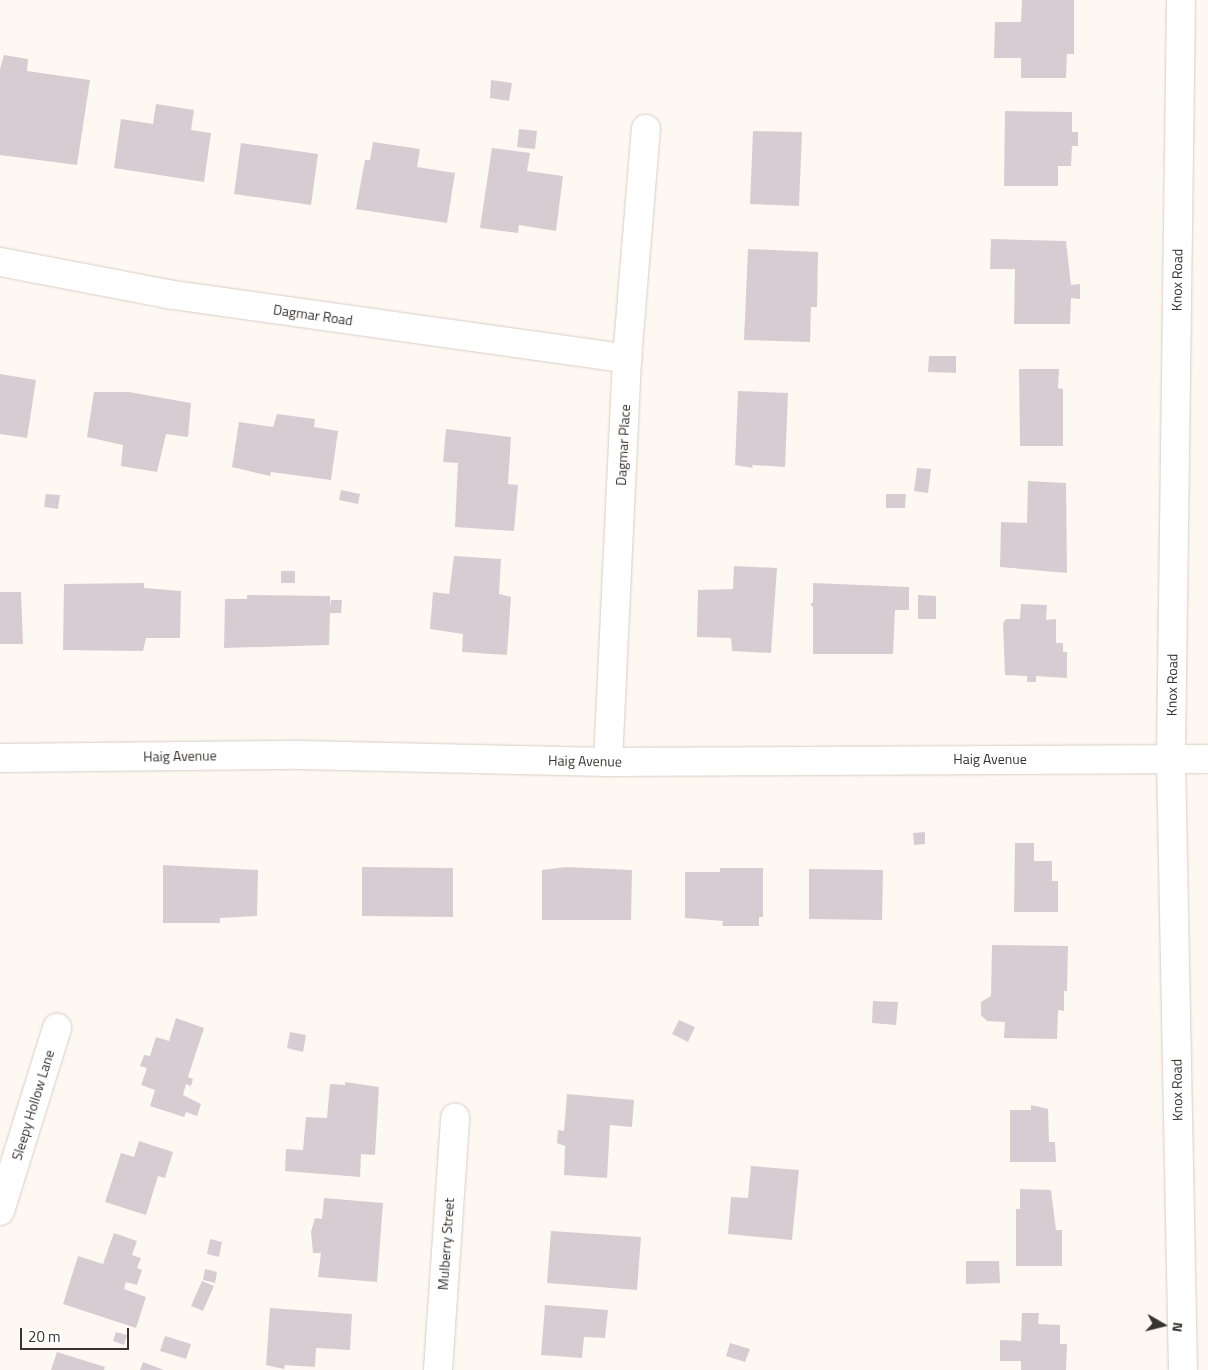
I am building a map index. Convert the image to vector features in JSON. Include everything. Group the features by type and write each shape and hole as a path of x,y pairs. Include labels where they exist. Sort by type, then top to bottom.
{"street":[{"name":"Knox Road","path":"1181,0 1171,758 1183,1370"},
{"name":"Dagmar Place","path":"608,762 627,359 646,129"},
{"name":"Dagmar Road","path":"0,262 167,294 627,359"},
{"name":"Haig Avenue","path":"0,758 300,755 608,762 1208,758"},
{"name":"Sleepy Hollow Lane","path":"0,1211 57,1028"},
{"name":"Mulberry Street","path":"438,1370 455,1118"}],"building":[{"path":"1022,0 1074,0 1074,54 1067,54 1066,78 1021,78 1021,58 994,58 995,22 1021,22"},
{"path":"4,55 28,59 27,71 90,80 77,165 0,155 0,69"},
{"path":"491,80 512,83 509,101 490,98"},
{"path":"156,104 194,110 191,130 211,133 204,182 114,168 121,119 153,124"},
{"path":"1005,111 1072,112 1072,132 1078,132 1078,146 1072,146 1071,166 1058,166 1058,186 1004,186"},
{"path":"519,129 537,131 535,149 517,147"},
{"path":"753,131 802,132 799,206 750,204"},
{"path":"373,142 420,149 417,167 455,173 447,223 356,209 365,160 370,160"},
{"path":"241,143 318,154 311,205 234,194"},
{"path":"492,148 530,153 527,171 563,176 556,231 519,225 518,233 480,228"},
{"path":"991,239 1066,241 1071,285 1080,284 1080,299 1071,298 1070,324 1014,324 1015,269 990,269"},
{"path":"748,249 818,252 817,307 811,307 810,342 744,340"},
{"path":"929,356 956,356 956,373 928,372"},
{"path":"1019,369 1059,369 1058,388 1063,389 1063,446 1020,446"},
{"path":"0,374 36,380 27,438 0,434"},
{"path":"738,391 788,393 785,467 752,465 753,468 735,465"},
{"path":"94,392 129,392 191,403 188,437 166,434 157,472 121,466 123,445 87,437"},
{"path":"277,414 315,419 314,427 338,431 331,480 271,472 270,476 232,467 239,422 273,427"},
{"path":"446,429 511,437 508,484 518,485 514,531 455,527 458,463 443,462"},
{"path":"917,468 931,469 928,493 914,491"},
{"path":"1028,481 1066,483 1067,573 1000,567 1001,522 1027,523"},
{"path":"341,490 360,494 358,504 339,500"},
{"path":"46,494 60,495 58,509 44,507"},
{"path":"886,494 906,494 905,508 886,508"},
{"path":"454,556 501,559 499,594 511,597 507,655 462,652 463,634 430,629 433,592 449,594"},
{"path":"734,566 777,568 771,653 732,651 731,638 697,637 698,590 733,589"},
{"path":"281,571 295,571 295,583 281,583"},
{"path":"144,583 144,588 181,591 180,638 146,638 143,651 63,650 64,584"},
{"path":"813,583 909,587 909,610 895,610 893,654 813,654 813,608 810,603 813,603"},
{"path":"0,592 21,592 23,644 0,644"},
{"path":"247,595 330,596 330,607 331,600 342,600 341,613 330,613 329,645 224,648 225,599 247,599"},
{"path":"918,595 936,596 936,619 918,619"},
{"path":"1021,604 1047,605 1046,620 1056,619 1056,643 1063,643 1063,652 1067,652 1067,678 1036,676 1036,682 1027,682 1027,676 1005,675 1003,623 1006,619 1020,619"},
{"path":"925,832 925,844 914,845 913,833"},
{"path":"1015,843 1034,843 1034,861 1052,861 1052,881 1058,881 1058,912 1014,912"},
{"path":"163,865 258,870 257,916 220,918 220,923 163,923"},
{"path":"362,867 453,868 453,917 362,916"},
{"path":"566,867 632,870 631,920 542,920 542,870"},
{"path":"720,868 763,868 763,917 759,917 759,926 722,926 723,921 685,918 685,872 720,872"},
{"path":"809,869 883,870 882,920 809,919"},
{"path":"992,945 1068,946 1067,991 1064,991 1064,1011 1058,1010 1057,1039 1004,1038 1005,1022 987,1021 981,1015 981,1002 991,996"},
{"path":"873,1001 898,1002 896,1025 872,1023"},
{"path":"176,1018 204,1028 188,1077 193,1079 191,1086 186,1084 183,1095 201,1104 197,1116 186,1112 184,1117 150,1106 155,1090 141,1085 147,1068 140,1066 144,1055 150,1056 156,1037 169,1041"},
{"path":"679,1020 695,1027 688,1042 672,1034"},
{"path":"290,1032 306,1035 303,1052 287,1048"},
{"path":"345,1082 379,1087 375,1155 361,1154 360,1177 285,1171 286,1149 303,1150 306,1117 327,1118 330,1084 345,1085"},
{"path":"567,1094 634,1100 632,1127 610,1125 607,1178 564,1175 565,1146 557,1143 558,1130 564,1131"},
{"path":"1031,1105 1048,1109 1049,1142 1055,1142 1056,1162 1010,1162 1010,1110 1031,1110"},
{"path":"139,1141 173,1152 165,1178 158,1176 146,1215 105,1202 121,1153 134,1157"},
{"path":"751,1166 799,1170 792,1240 728,1234 731,1197 748,1198"},
{"path":"1020,1189 1051,1190 1056,1230 1062,1230 1062,1266 1016,1266 1016,1209 1020,1209"},
{"path":"324,1198 383,1203 377,1282 318,1277 321,1253 313,1253 311,1232 315,1218 322,1219"},
{"path":"551,1231 641,1237 637,1290 547,1283"},
{"path":"114,1233 137,1241 132,1255 141,1258 137,1268 142,1270 137,1285 126,1282 124,1289 146,1297 136,1328 63,1304 78,1256 103,1264"},
{"path":"210,1239 222,1242 219,1257 207,1254"},
{"path":"966,1261 999,1261 1000,1283 966,1284"},
{"path":"205,1269 217,1272 215,1283 203,1280"},
{"path":"202,1281 214,1286 203,1311 191,1306"},
{"path":"545,1305 608,1310 605,1338 584,1337 582,1358 541,1355"},
{"path":"270,1308 352,1314 350,1350 316,1348 315,1367 285,1365 284,1369 266,1365"},
{"path":"1022,1313 1039,1313 1038,1324 1060,1325 1060,1344 1067,1344 1066,1370 1021,1370 1021,1361 1000,1361 1000,1340 1021,1341"},
{"path":"116,1332 127,1335 124,1345 113,1341"},
{"path":"165,1336 191,1344 186,1359 160,1351"},
{"path":"730,1343 750,1349 745,1362 726,1356"},
{"path":"57,1352 105,1367 104,1370 51,1370"},
{"path":"143,1362 164,1370 140,1370"}]}
